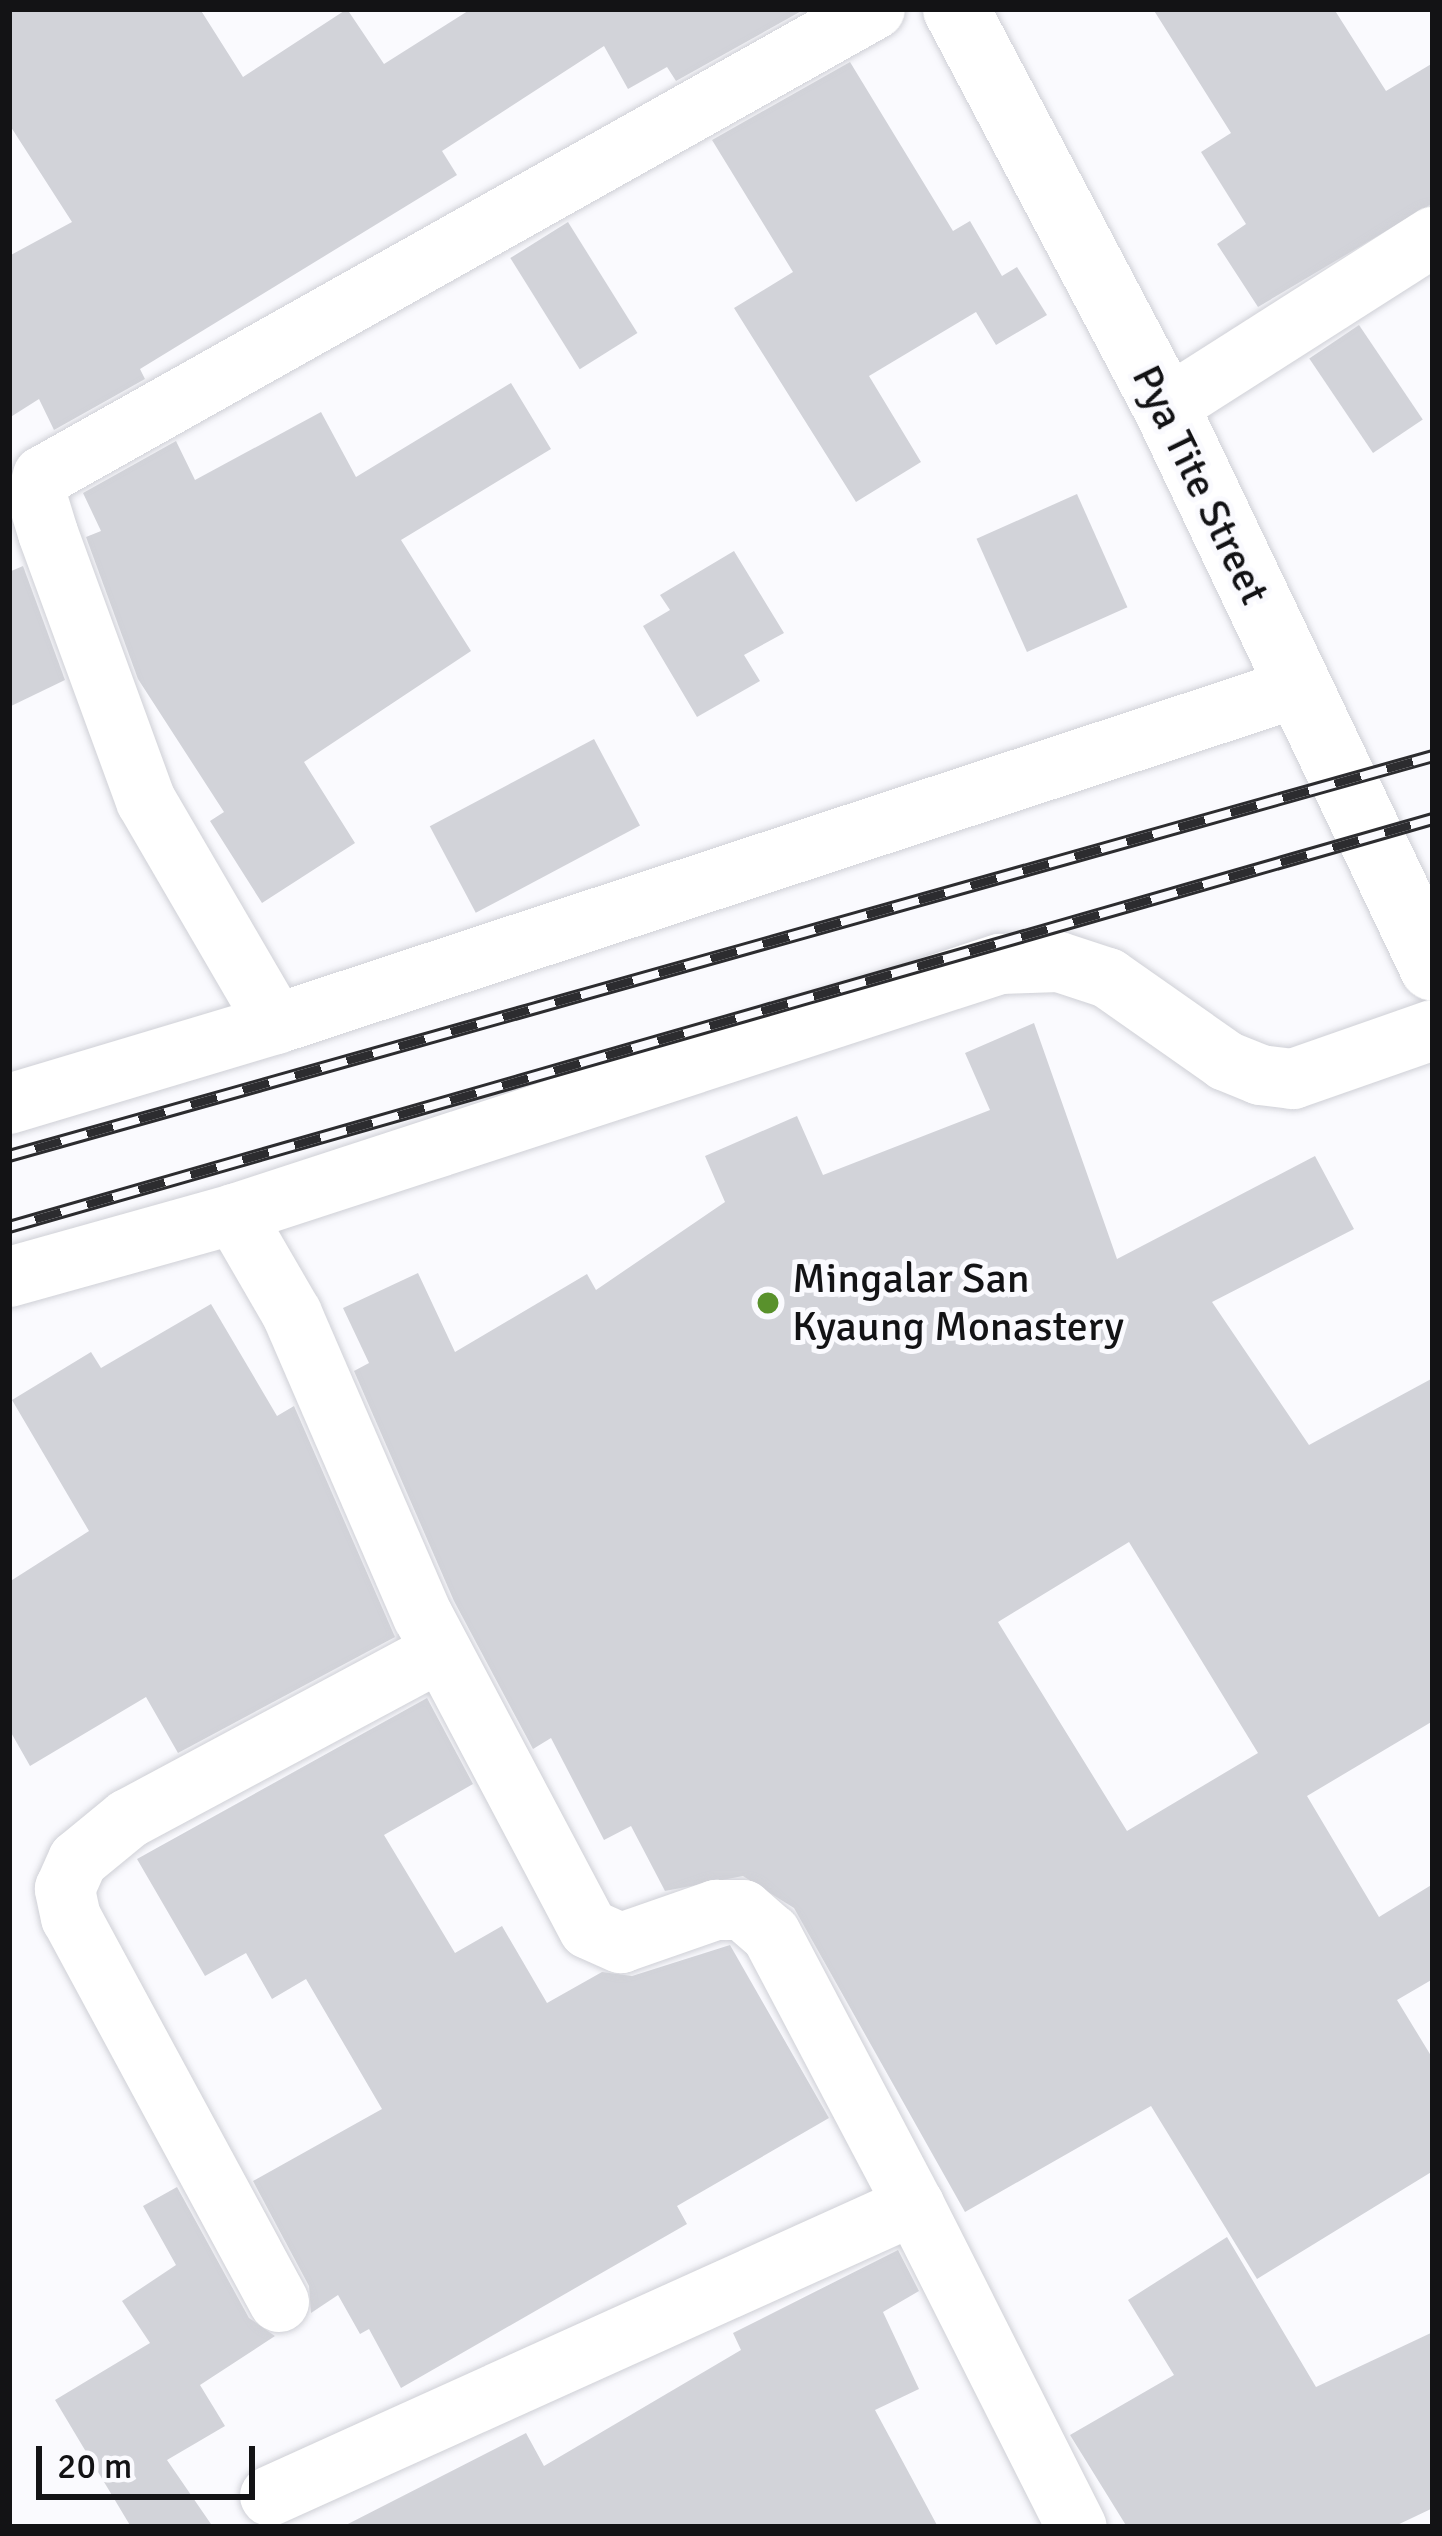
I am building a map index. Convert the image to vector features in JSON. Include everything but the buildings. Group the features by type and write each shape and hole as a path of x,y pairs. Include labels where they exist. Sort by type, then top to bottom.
{"street":[{"path":"277,1024 146,801 37,496 26,485 875,9"},
{"name":"Pya Tite Street","path":"956,9 1166,407 1433,968"},
{"path":"1166,407 1433,237"},
{"path":"9,1104 277,1024 1297,688"},
{"path":"9,1277 234,1214 1000,964 1059,962 1108,978 1226,1061 1260,1076 1293,1078 1433,1030"},
{"path":"234,1214 292,1314 441,1651 589,1929 621,1943 716,1910 743,1910 771,1934 1077,2527"},
{"path":"279,2302 71,1918 65,1889 78,1860 128,1819 441,1651"},
{"path":"270,2496 914,2205"}],"railway":[{"path":"9,1156 1433,756"},
{"path":"9,1227 1433,819"}],"place":[{"name":"Mingalar San Kyaung Monastery","path":"768,1303"}]}
